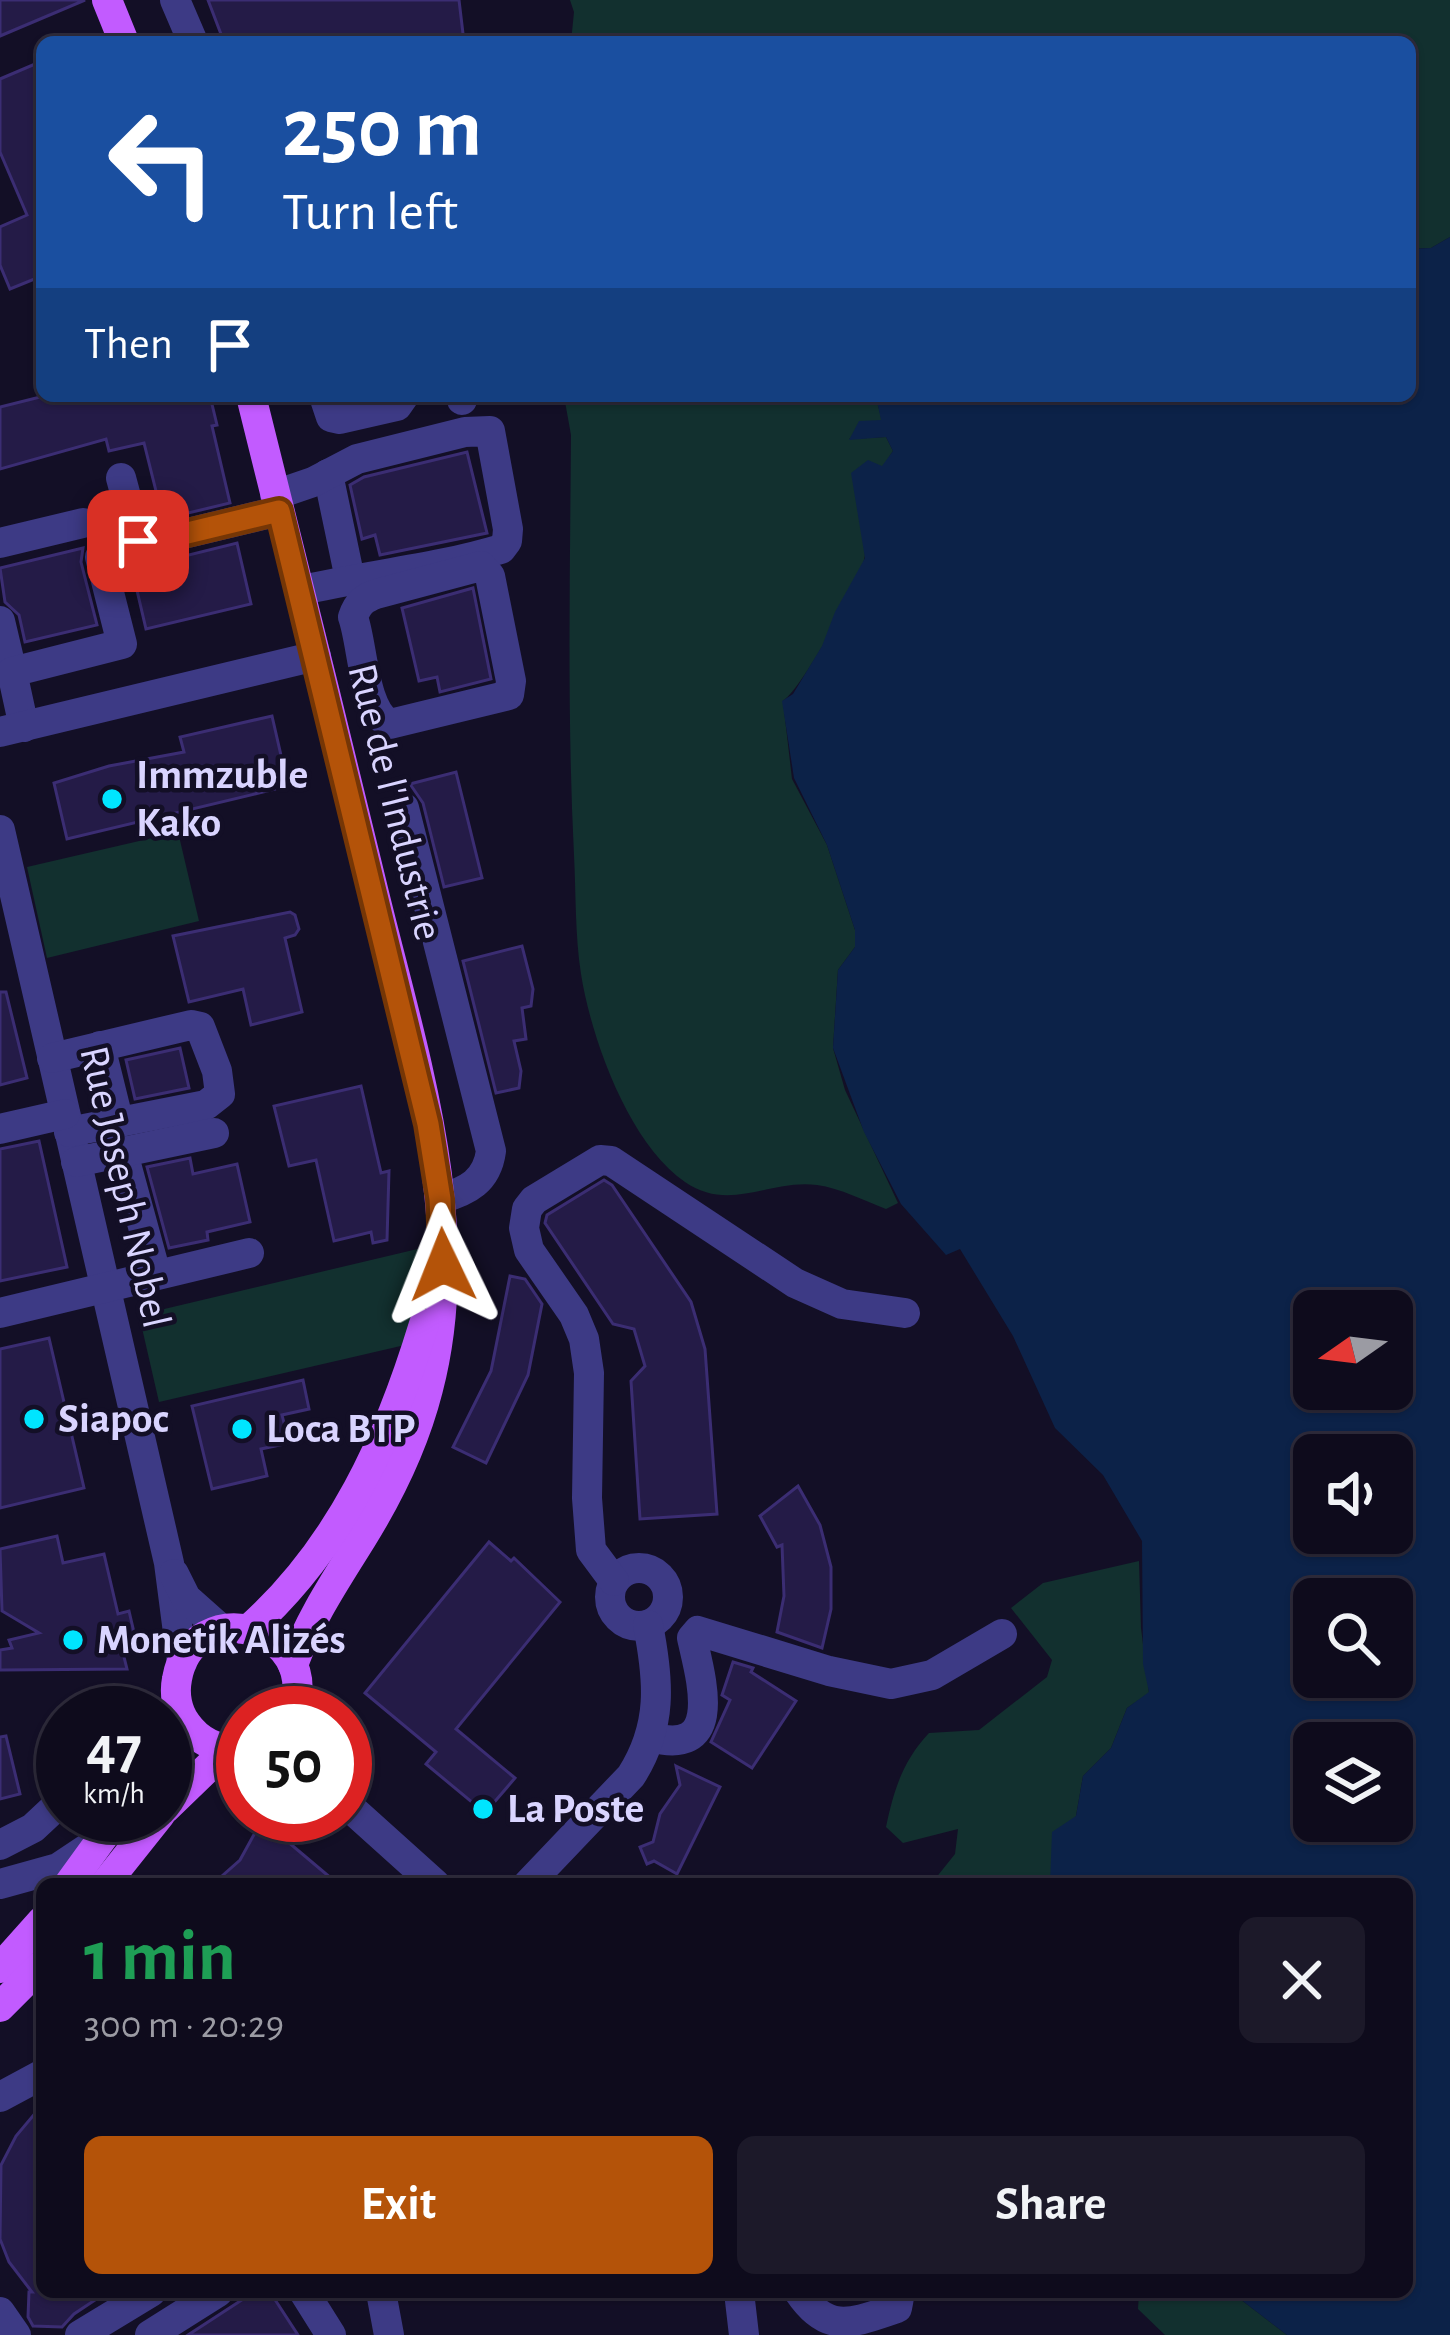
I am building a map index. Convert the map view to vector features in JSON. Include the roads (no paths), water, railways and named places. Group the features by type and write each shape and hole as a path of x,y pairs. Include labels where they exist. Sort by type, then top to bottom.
{"main road":[{"path":"107,0 122,36"},
{"name":"Rue de l'Industrie","path":"252,402 395,982 442,1214 441,1324 416,1430 365,1534 310,1620 293,1665 297,1686"},
{"name":"Rue de l'Industrie","path":"182,1663 201,1639 235,1629 308,1568 344,1516 386,1437 425,1320 442,1214"},
{"path":"235,1629 279,1644 293,1665"},
{"path":"176,1686 182,1663"},
{"path":"192,1787 216,1766"},
{"path":"73,1878 99,1842"},
{"path":"110,1878 138,1842"},
{"path":"0,1968 36,1929"},
{"path":"0,2007 36,1971"}],"street":[{"path":"176,0 191,36"},
{"path":"327,402 331,417 340,418 400,402"},
{"path":"121,478 133,530 138,541 146,543 277,503 357,459 465,432 490,431 508,529 501,549 299,591"},
{"path":"328,474 350,579"},
{"path":"0,543 83,523"},
{"path":"12,672 122,644 100,556"},
{"path":"0,621 12,672 12,729 93,710 313,642 353,617 362,600 481,566 490,576 511,680 509,694 390,724 382,721 374,707 353,617"},
{"path":"79,657 93,710"},
{"path":"332,716 374,707"},
{"path":"404,808 491,1151 483,1176 442,1214"},
{"name":"Rue Joseph Nobel","path":"0,830 169,1563 182,1663"},
{"path":"395,982 446,968"},
{"path":"52,1058 190,1025 200,1027 217,1071 220,1094 206,1105 121,1138"},
{"path":"100,1046 156,1274"},
{"path":"0,1129 121,1138 214,1133"},
{"path":"614,1581 591,1550 589,1372 584,1339 574,1315 530,1250 524,1219 534,1200 600,1160 610,1161 795,1282 842,1304 905,1313"},
{"path":"0,1313 249,1253"},
{"name":"Rue Joseph Nobel","path":"169,1563 186,1598 235,1629"},
{"path":"644,1568 682,1590 648,1624 629,1624 614,1612 610,1594 614,1581 627,1570 644,1568"},
{"path":"532,1878 631,1776 651,1737 659,1696 648,1624"},
{"path":"651,1737 682,1740 693,1733 701,1718 705,1702 692,1638 698,1631 829,1671 891,1684 932,1675 1002,1634"},
{"path":"0,1845 36,1825"},
{"path":"372,1827 428,1878"},
{"path":"0,1884 58,1868 91,1842"},
{"path":"0,2097 36,2078"},
{"path":"80,2335 141,2298"},
{"path":"150,2335 209,2298"},
{"path":"308,2298 331,2335"},
{"path":"741,2298 744,2335"},
{"path":"803,2298 816,2316 832,2325 897,2308 899,2298"},
{"path":"0,2312 16,2335"}],"water":[{"path":"1450,237 1450,2335 1287,2335 1239,2298 1413,2298 1413,1878 1050,1878 1052,1832 1076,1816 1083,1776 1111,1748 1127,1708 1149,1692 1143,1664 1142,1541 1103,1475 1055,1428 1013,1336 960,1249 946,1255 901,1204 864,1132 833,1048 838,970 855,947 855,930 827,845 794,778 782,701 793,694 822,646 865,558 851,473 868,460 882,466 893,451 886,437 849,440 859,421 881,420 877,402 1416,402 1416,249 1431,248"}],"place":[{"name":"Immzuble Kako","path":"112,799"},
{"name":"Siapoc","path":"34,1419"},
{"name":"Loca BTP","path":"242,1429"},
{"name":"Monetik Alizés","path":"73,1640"},
{"name":"La Poste","path":"483,1809"}]}
